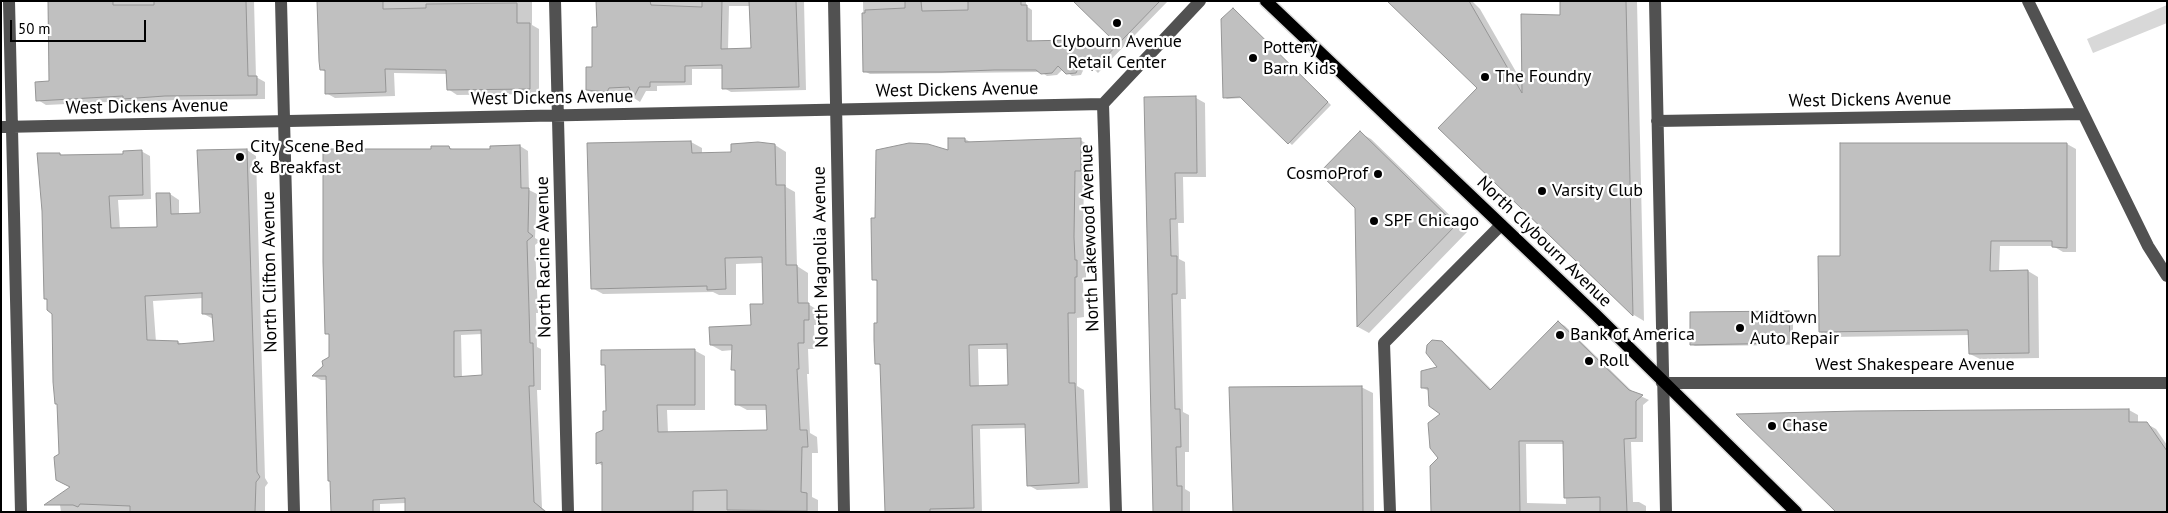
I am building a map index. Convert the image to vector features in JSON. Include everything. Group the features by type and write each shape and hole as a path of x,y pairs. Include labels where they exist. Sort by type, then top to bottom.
{"main road":[{"name":"North Clybourn Avenue","path":"1266,1 1596,315 1662,383 1796,512"}],"street":[{"path":"9,1 7,127 21,512"},
{"name":"North Clifton Avenue","path":"281,1 294,512"},
{"name":"North Racine Avenue","path":"555,1 568,512"},
{"name":"North Magnolia Avenue","path":"834,1 844,512"},
{"path":"1104,104 1200,1"},
{"path":"1655,1 1666,512"},
{"path":"2028,1 2148,246 2167,276"},
{"name":"West Dickens Avenue","path":"7,127 1104,104"},
{"name":"North Lakewood Avenue","path":"1104,104 1116,512"},
{"name":"West Dickens Avenue","path":"1657,121 2083,114"},
{"path":"1390,512 1384,344 1501,225"},
{"name":"West Shakespeare Avenue","path":"1662,383 2167,382"}],"shaded area":[{"path":"2167,5 2167,23 2093,53 2087,39"}],"building":[{"path":"48,1 113,1 113,5 154,5 154,1 246,1 248,76 257,76 257,95 165,96 123,99 123,96 36,101 35,82 49,81"},
{"path":"317,1 383,1 383,9 426,8 426,4 517,3 517,23 530,23 530,89 447,90 446,70 385,69 386,92 325,94 325,70 320,70 319,61"},
{"path":"596,1 650,1 651,5 702,7 702,1 722,1 721,49 751,48 749,1 796,1 799,87 722,89 722,65 685,66 685,82 650,82 650,87 639,87 633,99 629,87 609,88 607,92 586,90 586,67 592,67 592,27 597,27"},
{"path":"905,1 921,1 922,11 968,10 968,1 1021,1 1021,5 1027,5 1027,41 1112,39 1073,1 1160,1 1092,71 1083,58 1076,73 1066,74 1058,66 1052,73 1041,74 1036,70 863,72 862,13 865,13 865,10 905,8"},
{"path":"1387,1 1469,1 1522,93 1521,14 1560,15 1560,1 1626,1 1633,316 1438,128 1477,88"},
{"name":"Pottery Barn Kids","path":"1233,8 1328,102 1288,144 1240,97 1223,98 1221,19"},
{"path":"1196,96 1197,173 1175,173 1176,219 1170,219 1171,256 1177,256 1177,294 1172,294 1175,409 1180,409 1181,447 1176,447 1177,486 1182,486 1182,512 1153,512 1144,97"},
{"path":"1360,131 1456,225 1357,327 1355,208 1319,173"},
{"path":"948,138 965,138 965,142 1081,138 1081,171 1075,171 1074,237 1077,277 1075,277 1075,313 1068,313 1069,383 1075,383 1079,483 1027,486 1025,424 972,425 974,508 930,509 930,512 885,512 880,364 875,364 874,340 874,323 877,323 877,280 872,280 871,218 875,218 876,150 909,143 928,144 948,150","holes":["1007,344 1008,385 970,386 969,345"]},
{"path":"691,141 692,153 731,152 731,144 758,142 775,144 776,185 785,185 786,265 797,265 798,303 809,303 809,320 804,320 804,343 798,343 799,369 797,369 800,430 807,430 808,447 802,447 801,492 807,493 807,511 727,510 727,490 693,491 693,511 602,512 602,462 596,464 596,433 603,430 603,411 606,411 605,365 601,365 601,350 695,349 695,405 657,405 658,432 767,430 766,405 735,405 735,370 731,370 732,345 710,345 709,327 751,325 750,304 763,304 762,257 725,258 726,289 707,290 707,286 591,289 587,143"},
{"path":"1840,143 2067,143 2067,248 2052,247 2052,241 1991,241 1990,271 2028,270 2029,353 1969,354 1968,330 1819,332 1818,256 1840,256"},
{"path":"520,145 521,188 529,188 528,232 533,236 527,241 530,343 533,343 534,386 529,386 534,502 546,512 405,512 405,498 373,500 373,512 331,512 330,481 328,481 326,376 312,376 323,366 322,361 329,357 329,334 325,334 323,149 431,149 431,146 449,146 450,149 490,149 490,146","holes":["481,330 482,375 454,377 454,331"]},
{"path":"247,149 257,472 260,477 256,482 255,512 130,512 130,506 80,504 78,507 73,505 44,505 70,487 56,480 54,457 59,454 57,404 55,404 53,382 52,314 47,310 47,299 44,299 42,211 37,153 60,153 60,155 123,154 123,151 142,150 143,195 109,196 111,228 157,227 156,193 170,193 171,214 200,213 197,150","holes":["202,293 202,314 212,314 214,341 178,344 178,341 147,340 145,296"]},
{"name":"Midtown Auto Repair","path":"1789,311 1790,343 1690,345 1690,312"},
{"path":"1558,321 1629,390 1643,395 1636,401 1636,438 1624,439 1627,512 1600,512 1600,497 1564,498 1563,441 1519,441 1520,512 1431,512 1430,466 1438,458 1430,448 1428,423 1440,414 1429,406 1428,388 1421,388 1421,371 1437,367 1426,353 1427,345 1432,340 1442,341 1490,390"},
{"path":"1362,386 1363,512 1233,512 1229,387"},
{"path":"2129,409 2129,422 2147,422 2167,451 2167,512 1836,512 1736,414 1856,411"}],"place":[{"name":"Clybourn Avenue Retail Center","path":"1117,23"},
{"name":"Pottery Barn Kids","path":"1253,58"},
{"name":"The Foundry","path":"1485,77"},
{"name":"City Scene Bed & Breakfast","path":"240,157"},
{"name":"CosmoProf","path":"1378,174"},
{"name":"Varsity Club","path":"1542,191"},
{"name":"SPF Chicago","path":"1374,221"},
{"name":"Midtown Auto Repair","path":"1740,328"},
{"name":"Bank of America","path":"1560,335"},
{"name":"Roll","path":"1589,361"},
{"name":"Chase","path":"1772,426"}]}
